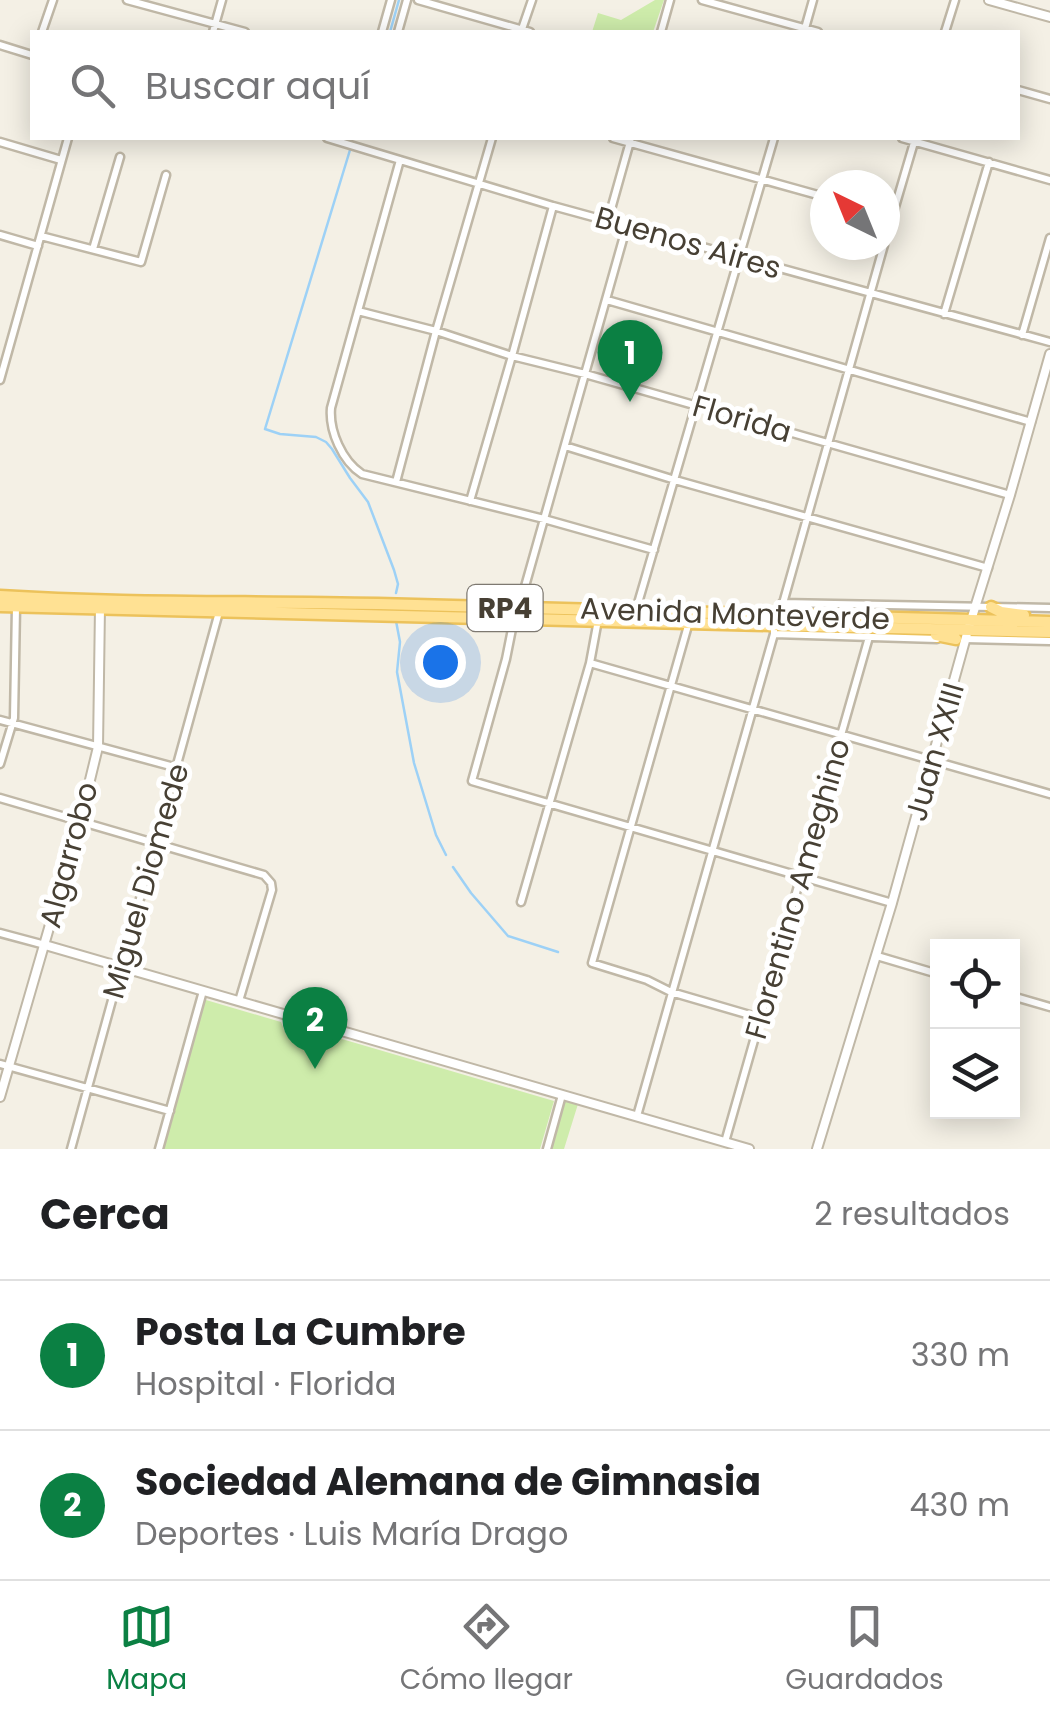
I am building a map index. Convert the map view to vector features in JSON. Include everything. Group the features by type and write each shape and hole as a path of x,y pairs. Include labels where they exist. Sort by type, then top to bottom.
{"main road":[{"name":"Avenida Monteverde","path":"0,596 518,612 598,620 1050,632"},
{"name":"Avenida Monteverde","path":"0,606 220,612 636,610 776,625 887,627 895,632 940,635 1050,619"},
{"path":"990,607 1050,619"}],"street":[{"path":"43,30 53,0"},
{"path":"127,0 214,28 222,0"},
{"path":"383,30 391,0"},
{"path":"399,30 407,0"},
{"path":"418,0 518,30"},
{"path":"525,30 532,0"},
{"path":"662,30 670,0"},
{"path":"702,0 802,30"},
{"path":"805,30 814,0"},
{"path":"946,30 955,0"},
{"path":"989,0 1050,17"},
{"path":"0,45 30,53"},
{"path":"1020,91 1050,99"},
{"path":"0,380 67,140"},
{"path":"362,148 365,140"},
{"path":"396,482 491,140"},
{"path":"608,220 630,140 810,193"},
{"path":"636,610 773,140"},
{"path":"900,181 915,140"},
{"path":"918,140 1050,180"},
{"name":"Buenos Aires","path":"350,141 362,148 553,206 1050,342"},
{"path":"0,142 61,160"},
{"path":"92,248 120,157"},
{"path":"400,160 330,413 331,426 344,456 362,474 654,550"},
{"path":"944,314 989,162"},
{"path":"40,236 141,262 166,175"},
{"path":"470,502 553,206"},
{"path":"627,225 472,781 892,903"},
{"path":"0,235 38,246"},
{"path":"1022,336 1050,238"},
{"path":"638,1116 880,260"},
{"path":"607,300 1031,422"},
{"name":"Florida","path":"358,312 1010,495"},
{"path":"0,328 14,332"},
{"name":"Juan XXIII","path":"817,1149 1050,354"},
{"path":"565,446 988,568"},
{"name":"Avenida Monteverde","path":"782,602 1050,608"},
{"path":"0,764 13,724 16,606"},
{"name":"Algarrobo","path":"0,1098 4,1065 45,946 98,747 100,607"},
{"name":"Miguel Diomede","path":"71,1149 220,612"},
{"path":"521,902 590,663 598,620"},
{"path":"689,621 592,964 760,1018"},
{"path":"776,625 869,637 966,632 1050,641"},
{"name":"Florentino Ameghino","path":"726,1142 869,637"},
{"path":"590,663 1050,794"},
{"path":"0,720 178,768"},
{"path":"0,798 264,875 272,890 239,1001"},
{"path":"0,933 750,1149"},
{"path":"876,956 930,972"},
{"path":"159,1149 202,990"},
{"path":"1020,998 1050,1007"},
{"path":"4,1065 170,1111"},
{"path":"547,1149 562,1094"}],"green space":[{"path":"655,0 664,0 654,30 593,30 598,13 621,20"},
{"path":"202,1002 281,1022 286,1034 307,1038 311,1030 554,1101 540,1149 162,1149"},
{"path":"563,1099 578,1104 564,1149 549,1149"}],"waterway":[{"path":"391,30 399,0"},
{"path":"350,150 265,429 316,437 332,449 368,502 394,570 396,593"},
{"path":"396,621 400,642 397,672 414,763 446,855"},
{"path":"453,867 508,936 558,952"}],"place":[{"name":"Posta La Cumbre","path":"630,402"},
{"name":"Sociedad Alemana de Gimnasia","path":"315,1069"}]}
